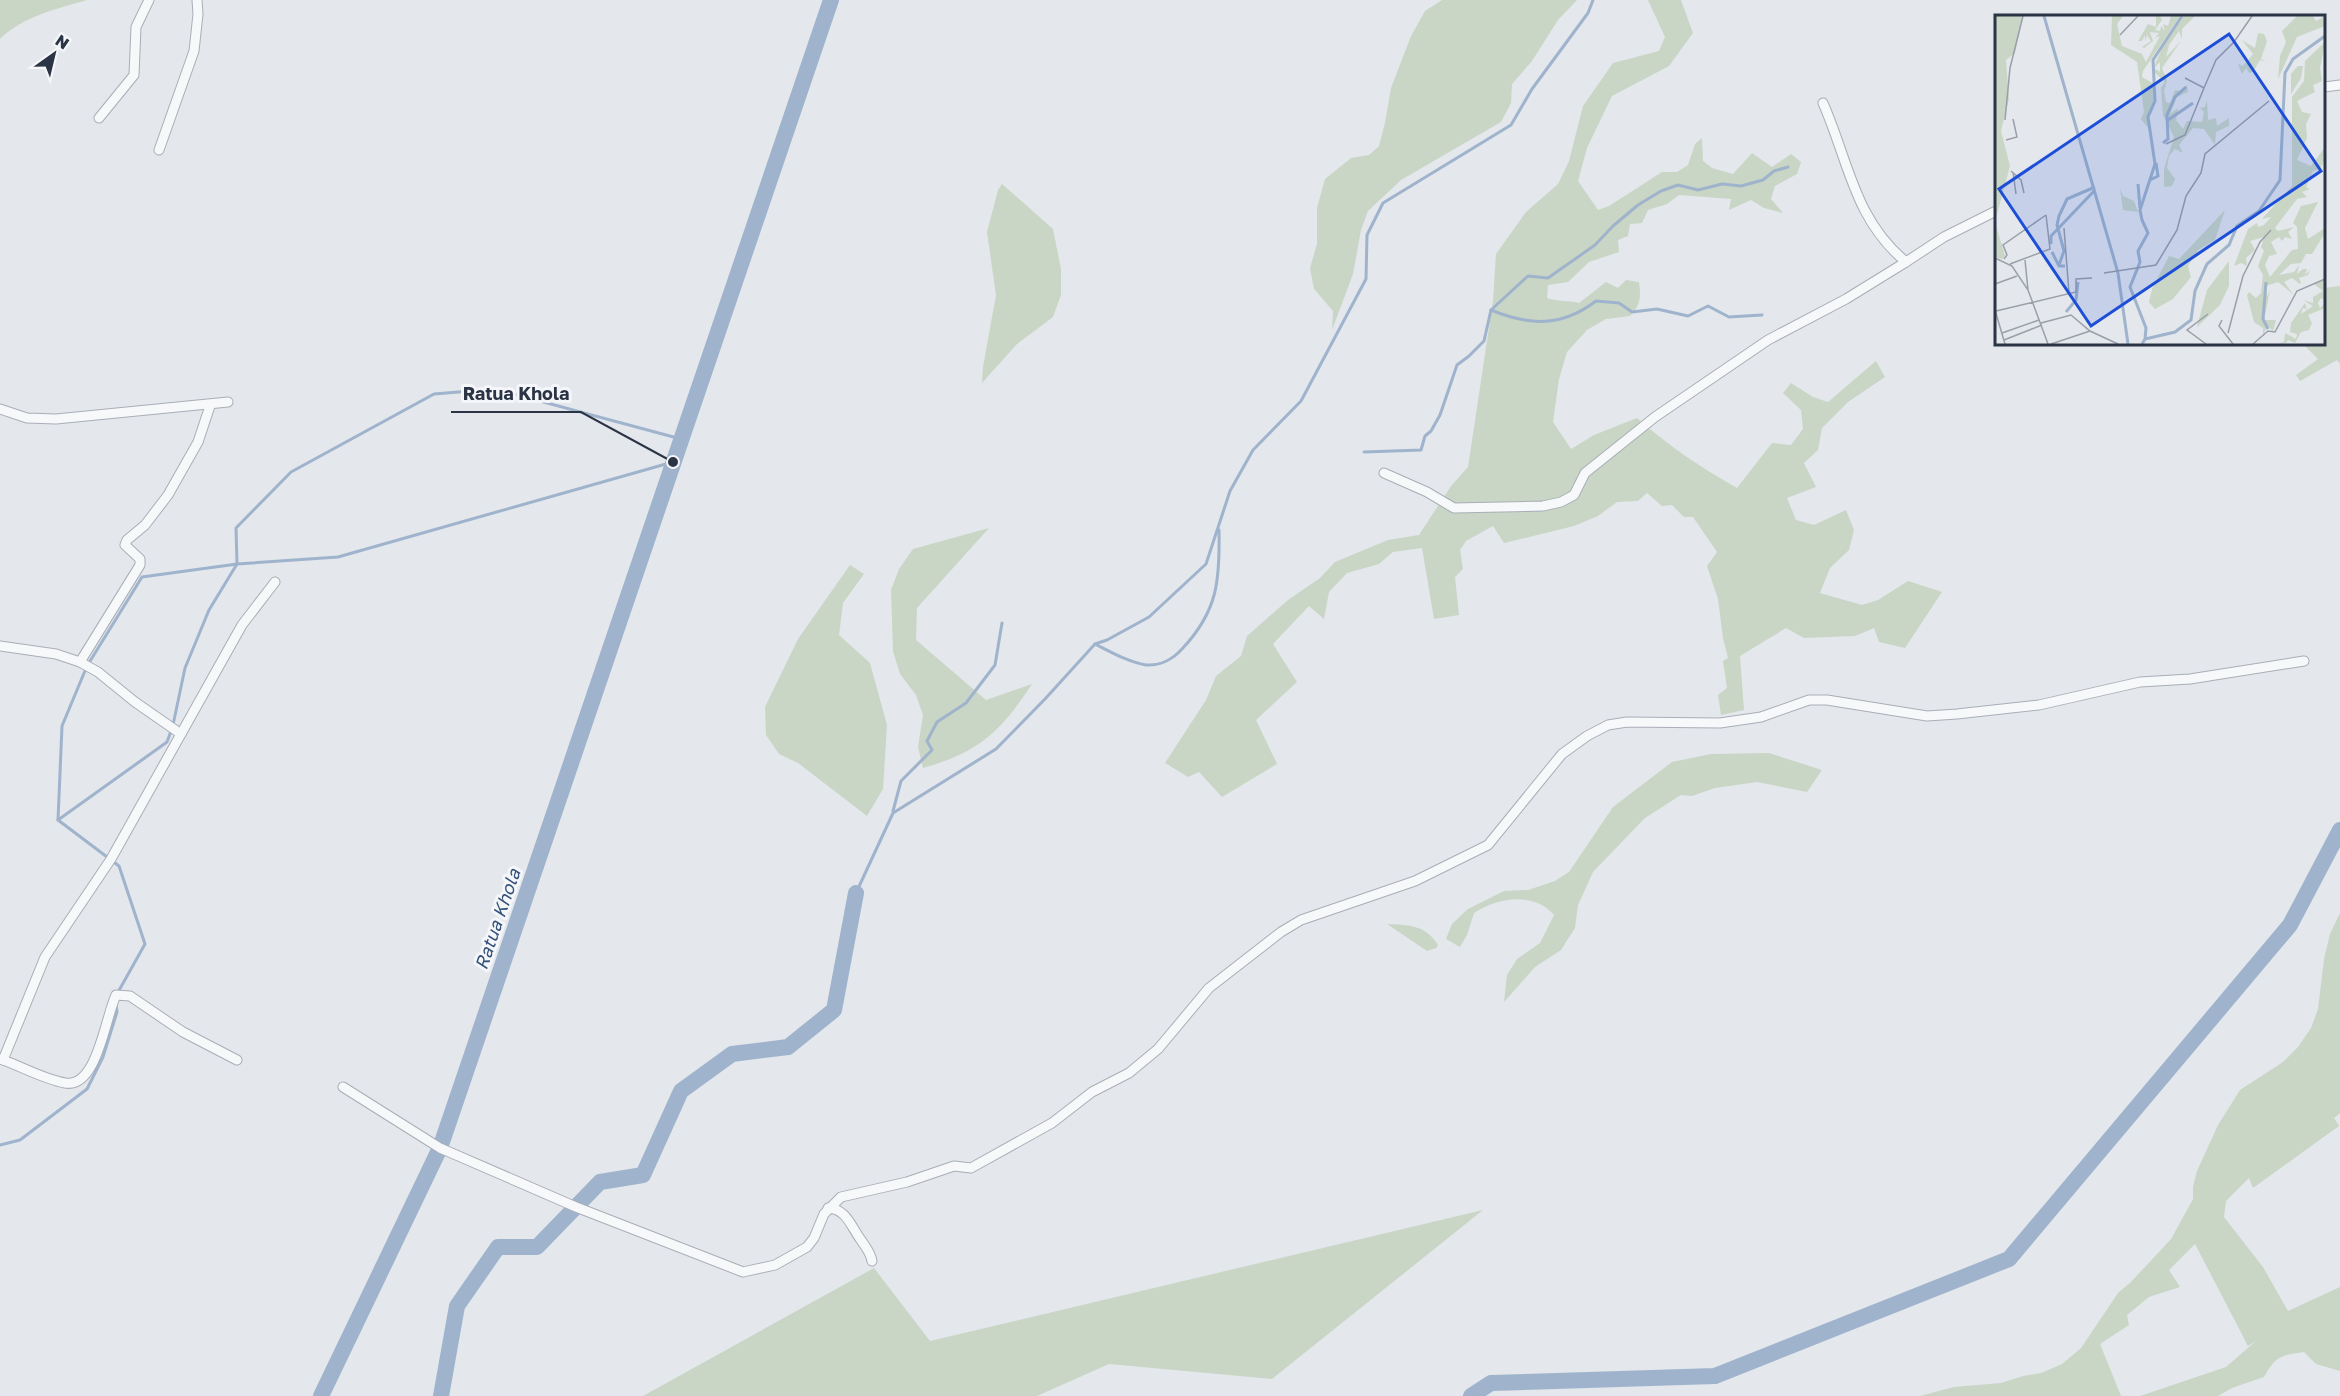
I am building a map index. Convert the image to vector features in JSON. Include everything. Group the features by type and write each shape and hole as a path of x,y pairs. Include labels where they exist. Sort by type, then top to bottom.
{"street":[{"path":"99,118 134,75 136,27 149,0"},
{"path":"159,150 194,51 198,14 197,0"},
{"path":"2325,87 2340,85"},
{"path":"1823,103 1866,216 1893,251 1906,262"},
{"path":"1384,473 1427,492 1454,508 1543,506 1561,502 1574,495 1585,473 1655,417 1768,340 1846,299 1944,237 1995,212"},
{"path":"0,409 27,418 56,419 126,411 210,406 228,402"},
{"path":"80,662 140,565 140,559 124,545 145,525 168,495 198,442 210,406"},
{"path":"237,1060 183,1032 130,996 116,995 110,1007 97,1054 87,1075 79,1082 68,1084 55,1081 2,1060 45,957 111,859 242,625 275,582"},
{"path":"0,646 56,654 80,662 98,672 135,702 181,734"},
{"path":"343,1087 440,1148 576,1207 743,1272 775,1265 802,1251 814,1238 820,1219 828,1208 841,1197 907,1182 954,1166 971,1168 1045,1127 1092,1092 1129,1073 1158,1049 1209,988 1281,932 1301,920 1415,881 1488,844 1562,754 1587,736 1608,725 1627,722 1720,723 1761,717 1809,700 1827,700 1927,716 1957,714 2039,705 2140,682 2190,679 2304,661"},
{"path":"828,1208 836,1209 847,1218 869,1249 872,1261"}],"green space":[{"path":"0,0 87,0 30,19 19,24 0,39"},
{"path":"1442,0 1577,0 1558,20 1532,61 1512,84 1511,103 1501,122 1401,180 1368,211 1361,230 1353,274 1332,330 1333,311 1314,289 1310,268 1317,244 1317,208 1325,179 1351,158 1369,155 1379,146 1391,88 1411,36 1425,11"},
{"path":"1648,0 1681,0 1693,33 1669,66 1612,96 1587,148 1578,181 1598,210 1609,206 1662,172 1677,172 1688,165 1695,144 1702,138 1703,161 1712,168 1733,174 1752,153 1772,167 1791,154 1801,162 1797,174 1775,186 1771,199 1783,213 1764,208 1751,200 1729,210 1731,199 1679,195 1667,204 1648,210 1642,223 1630,224 1628,236 1618,240 1619,252 1589,262 1568,282 1548,285 1547,298 1579,303 1606,282 1618,288 1626,280 1639,282 1640,292 1638,304 1630,316 1606,319 1587,330 1567,352 1559,379 1553,422 1571,449 1594,435 1637,418 1685,456 1737,488 1772,443 1791,445 1803,429 1801,410 1783,393 1791,383 1813,397 1828,402 1876,361 1885,377 1848,402 1822,428 1818,450 1804,463 1816,487 1787,498 1796,520 1814,525 1846,510 1854,530 1849,550 1830,568 1820,593 1862,605 1878,600 1908,581 1942,592 1905,648 1879,642 1874,628 1855,636 1804,638 1786,628 1740,656 1744,710 1721,715 1718,695 1727,688 1723,661 1728,658 1718,599 1707,566 1717,552 1693,517 1684,517 1672,505 1662,506 1647,493 1638,501 1617,502 1598,516 1574,526 1504,543 1493,526 1466,541 1460,550 1463,569 1455,577 1459,615 1434,619 1422,548 1393,552 1379,564 1347,573 1329,592 1324,619 1309,606 1273,644 1297,682 1256,720 1277,764 1222,797 1199,772 1188,777 1165,763 1206,700 1216,676 1241,656 1247,636 1288,600 1320,578 1335,562 1388,540 1419,535 1451,486 1468,467 1493,301 1496,254 1526,212 1558,184 1569,161 1583,106 1613,63 1659,51 1665,37"},
{"path":"1002,184 1053,229 1061,269 1061,295 1053,317 1017,344 982,383 996,295 987,232 998,190"},
{"path":"2340,286 2340,364 2337,360 2300,381 2296,375 2318,359 2304,345 2325,345 2325,288"},
{"path":"989,528 917,608 916,640 986,700 1032,684 1010,715 987,738 960,755 923,768 918,747 923,715 916,695 900,674 893,651 891,590 899,569 913,549"},
{"path":"850,565 864,574 843,603 839,635 870,663 887,725 883,789 867,816 798,763 779,754 766,735 765,707 798,639"},
{"path":"1769,753 1822,770 1807,792 1757,782 1715,788 1692,796 1681,795 1645,818 1593,872 1578,905 1575,928 1561,950 1535,967 1504,1002 1507,975 1517,959 1540,943 1554,915 1546,907 1536,902 1515,899 1504,901 1474,913 1467,935 1460,947 1446,939 1452,924 1468,909 1504,891 1528,890 1555,881 1569,872 1613,807 1672,762 1711,754"},
{"path":"2340,913 2340,1113 2334,1118 2339,1126 2253,1188 2249,1178 2226,1201 2224,1217 2263,1267 2288,1311 2340,1287 2340,1371 2316,1364 2304,1352 2280,1358 2264,1377 2232,1388 2218,1396 2140,1396 2226,1367 2256,1341 2248,1346 2195,1244 2169,1270 2180,1287 2149,1297 2127,1315 2129,1325 2100,1344 2121,1396 1920,1396 1954,1387 2001,1383 2041,1373 2062,1364 2081,1348 2118,1293 2171,1239 2193,1199 2197,1171 2218,1125 2240,1090 2283,1062 2298,1047 2311,1028 2318,1009 2324,959 2330,934"},
{"path":"1387,924 1416,927 1428,933 1438,945 1427,951"},
{"path":"1483,1210 1272,1379 1109,1364 1037,1396 643,1396 874,1268 930,1341"}],"waterway":[{"name":"Ratua Khola","path":"321,1396 440,1148 831,0"},
{"path":"856,893 893,813 996,749 1095,644 1149,617 1206,564 1230,491 1253,450 1301,401 1366,279 1367,235 1383,203 1511,125 1532,89 1588,13 1593,0"},
{"path":"1364,452 1421,450 1425,436 1431,431 1440,415 1457,365 1484,341 1491,310 1528,276 1548,278 1595,245 1638,205 1661,191 1678,185 1698,190 1722,184 1741,186 1763,180 1774,171 1788,167"},
{"path":"1491,310 1519,319 1545,321 1571,316 1596,301 1619,303 1632,312 1657,309 1688,316 1708,306 1729,317 1762,315"},
{"path":"173,725 185,668 209,610 237,564 236,528 291,472 434,394 495,389 681,439"},
{"path":"117,994 145,944 119,866 58,820 62,726 87,666 142,577 237,564 338,557 673,462"},
{"path":"1095,644 1126,659 1146,665 1161,663 1178,653 1194,635 1210,608 1219,564 1219,530"},
{"path":"893,811 901,781 932,750 927,741 937,722 966,703 995,665 1002,623"},
{"path":"58,820 167,742 171,731"},
{"path":"1471,1396 1491,1383 1715,1376 2009,1259 2290,925 2340,830"},
{"path":"441,1396 457,1306 498,1247 537,1247 600,1182 643,1175 681,1091 732,1054 788,1047 834,1010 856,893"},
{"path":"0,1145 20,1140 87,1089 103,1057 117,1012 116,1004"}],"place":[{"name":"Ratua Khola","path":"673,462"}]}
